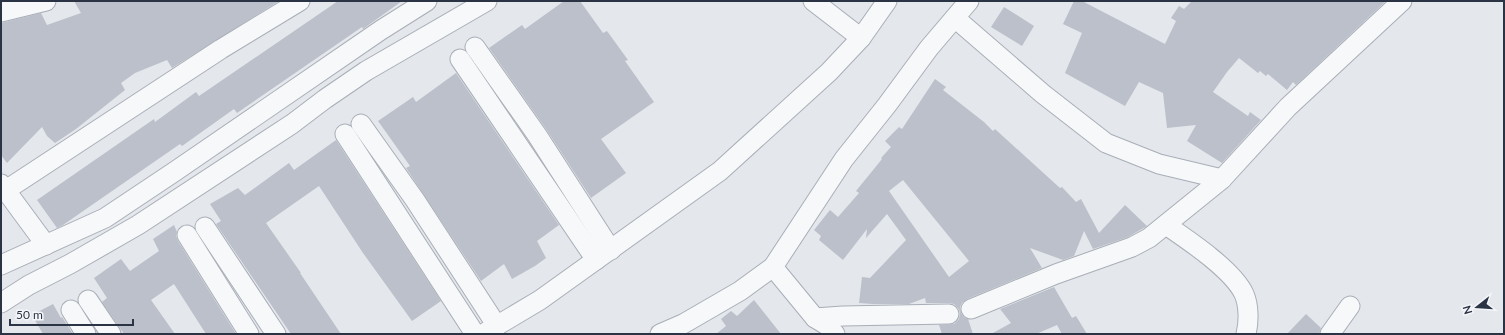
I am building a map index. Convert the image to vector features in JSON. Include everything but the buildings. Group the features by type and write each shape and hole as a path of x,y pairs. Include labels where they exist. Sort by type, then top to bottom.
{"street":[{"path":"1,12 46,1"},
{"path":"46,245 3,187 300,1"},
{"path":"1,303 29,285 70,264 138,225 292,124 324,99 366,71 487,1"},
{"path":"813,1 861,38"},
{"path":"361,124 415,200 490,330 540,300 720,171 829,72 861,38 887,1"},
{"path":"660,334 683,324 740,291 773,267 844,159 929,48 969,1"},
{"path":"971,309 1056,274 1132,247 1149,238 1222,179 1288,107 1402,1"},
{"path":"1,265 105,218 381,30 416,4"},
{"path":"955,18 1043,94 1106,143 1159,164 1222,179"},
{"path":"475,47 537,136 603,255"},
{"path":"460,58 520,147 603,255"},
{"path":"345,134 475,334"},
{"path":"520,147 537,136"},
{"path":"396,213 415,200"},
{"path":"1166,225 1201,250 1233,279 1244,295 1248,311 1246,334"},
{"path":"205,227 276,334"},
{"path":"187,236 246,329 261,311"},
{"path":"773,267 815,318 828,326 835,334"},
{"path":"88,300 111,334"},
{"path":"1330,334 1350,306"},
{"path":"71,310 86,334"},
{"path":"815,318 949,314"}]}
